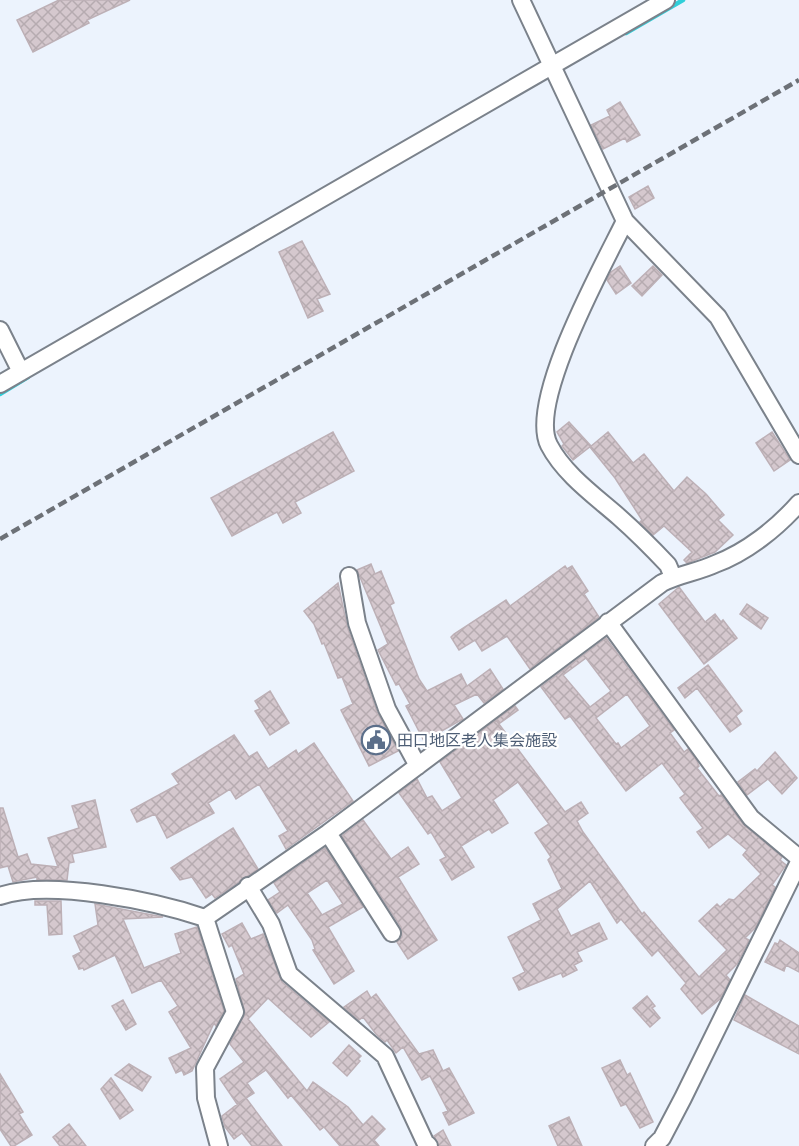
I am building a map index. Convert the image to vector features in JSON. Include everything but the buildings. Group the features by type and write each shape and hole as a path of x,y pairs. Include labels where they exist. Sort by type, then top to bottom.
{"street":[{"path":"521,0 625,221 718,316 799,455"},
{"path":"0,384 666,0"},
{"path":"625,221 564,349 554,378 545,430 554,453 574,476 668,565 674,577"},
{"path":"0,330 21,372"},
{"path":"0,896 18,890 78,891 205,918 248,886 328,833 609,622 674,577 715,564 742,551 768,532 799,503"},
{"path":"348,576 357,623 387,709 418,766"},
{"path":"609,622 751,818 799,860 693,1080 662,1138 654,1146"},
{"path":"328,833 392,933"},
{"path":"248,886 271,924 289,974 385,1056 425,1142 429,1146"},
{"path":"205,918 235,1012 205,1068 206,1098 219,1146"}],"waterway":[{"path":"626,33 683,0"},
{"path":"0,394 28,377"}],"railway":[{"path":"0,539 799,80"}],"place":[{"name":"田口地区老人集会施設","path":"376,740"}]}
